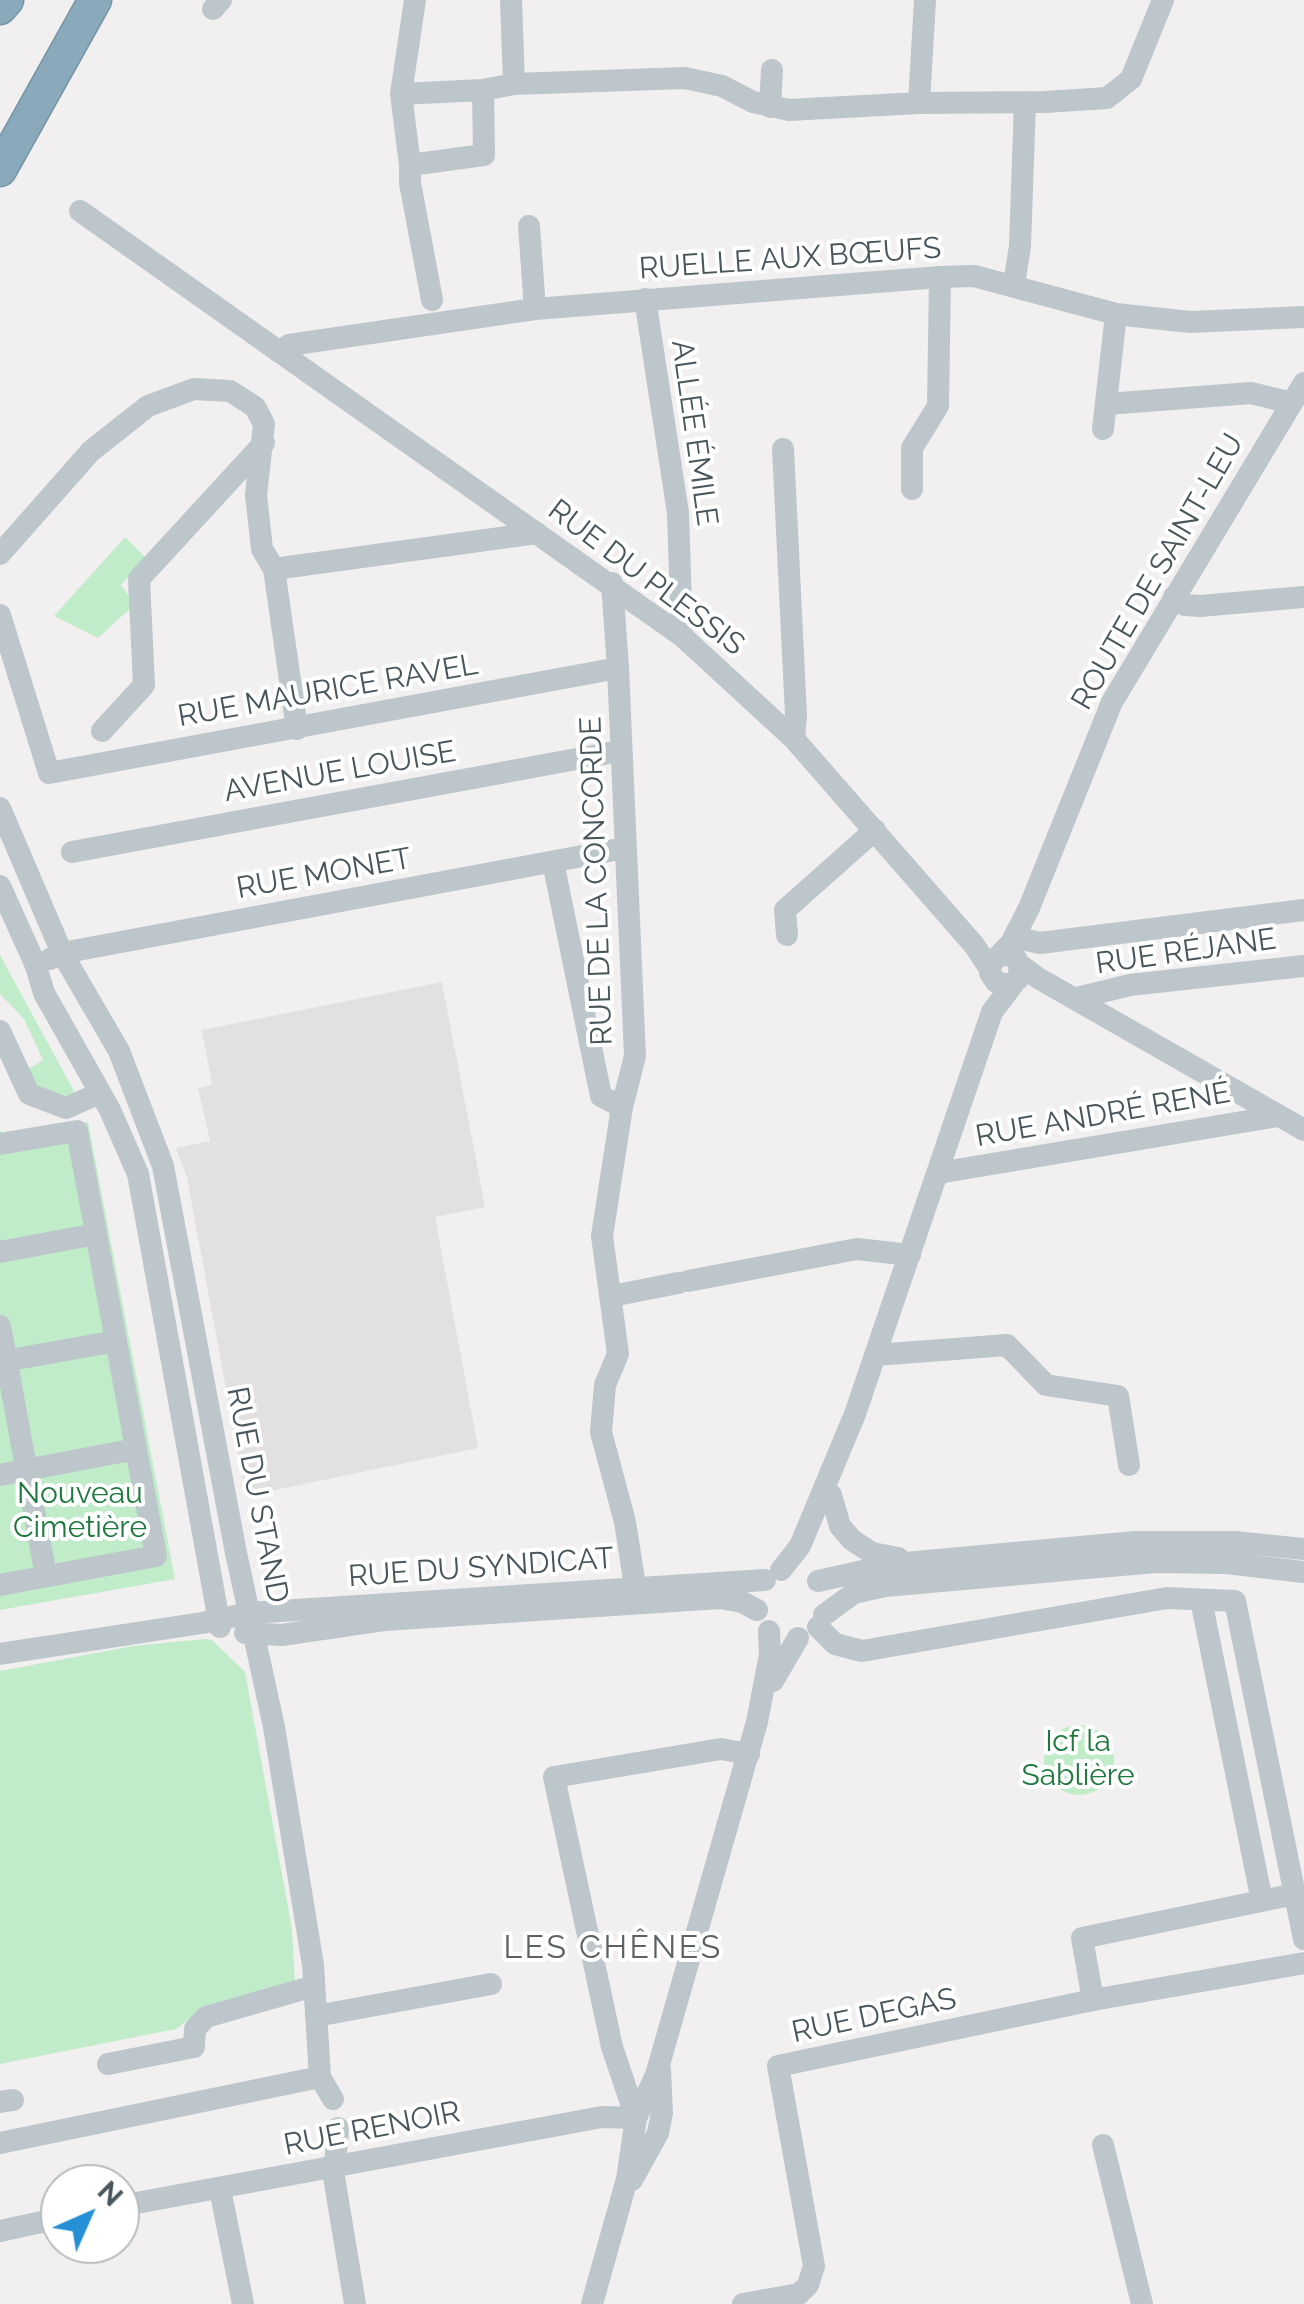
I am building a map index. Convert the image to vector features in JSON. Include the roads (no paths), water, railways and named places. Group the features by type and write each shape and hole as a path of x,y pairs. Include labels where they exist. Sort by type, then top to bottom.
{"highway":[{"path":"0,8 7,0"},
{"path":"0,170 95,0"}],"street":[{"path":"415,0 402,94 410,183 432,300"},
{"path":"511,0 514,84"},
{"path":"919,103 925,0"},
{"path":"402,94 483,90 514,84 686,78 722,86 770,107 790,110 1106,98 1120,90 1138,67 1163,0"},
{"path":"770,107 772,70"},
{"path":"410,164 484,155 483,90"},
{"path":"1014,284 1035,102"},
{"name":"RUE DU PLESSIS","path":"80,211 682,636 794,739 974,944 1076,998 1304,1130"},
{"path":"529,226 535,309"},
{"name":"RUELLE AUX BŒUFS","path":"279,352 290,345 535,309 940,277 974,276 1014,284 1116,314 1190,322 1304,317"},
{"path":"912,489 912,448 938,406 940,277"},
{"name":"ALLÉE ÉMILE","path":"644,299 678,513 682,636"},
{"path":"1103,429 1116,314"},
{"name":"ROUTE DE SAINT-LEU","path":"773,1575 800,1546 855,1414 1029,908 1112,702 1304,383"},
{"path":"0,554 91,451 148,406 194,390 230,391 255,406 264,424 256,494 262,549 274,569 297,728"},
{"path":"1106,404 1251,393 1292,404"},
{"path":"102,731 144,685 139,579 264,444"},
{"path":"783,449 794,739"},
{"path":"274,569 537,533"},
{"name":"RUE DE LA CONCORDE","path":"612,583 635,1056 622,1106 602,1236 618,1354 605,1385 602,1432 635,1586"},
{"path":"1174,598 1185,605 1200,606 1304,597"},
{"name":"RUE MAURICE RAVEL","path":"0,615 49,772 618,668"},
{"name":"AVENUE LOUISE","path":"72,852 620,750"},
{"name":"RUE DU STAND","path":"0,808 62,953 118,1050 162,1166 274,1727 314,1986 320,2077 334,2099"},
{"path":"787,935 785,910 875,830"},
{"name":"RUE MONET","path":"36,966 62,953 625,848"},
{"path":"554,862 601,1096 622,1106"},
{"name":"RUE DU STAND","path":"0,886 44,993 130,1152 149,1220 214,1623"},
{"path":"1011,964 1040,944 1304,910"},
{"name":"RUE RÉJANE","path":"1076,998 1130,985 1304,966"},
{"path":"0,1032 29,1094 66,1108 100,1093"},
{"name":"RUE ANDRÉ RENÉ","path":"938,1173 1278,1116"},
{"path":"0,1144 78,1131 156,1556 0,1585"},
{"path":"0,1252 96,1234"},
{"path":"612,1296 857,1248 910,1255"},
{"path":"0,1326 3,1362 46,1576"},
{"path":"3,1362 116,1341"},
{"path":"876,1355 1007,1344 1046,1385 1118,1396 1129,1464"},
{"name":"ROUTE DE SAINT-LEU","path":"814,1578 816,1542 855,1414"},
{"path":"0,1475 136,1449"},
{"path":"831,1495 840,1526 864,1550 921,1560"},
{"path":"814,1578 921,1560 1135,1542 1219,1541 1304,1549"},
{"path":"757,1722 778,1670 813,1627 854,1593 885,1586 1155,1562 1226,1563 1304,1572"},
{"path":"592,2304 630,2168 636,2118 660,2061 757,1722 770,1654 769,1631 757,1610 758,1592 773,1575 796,1569 814,1578 826,1597 813,1627 783,1638 769,1631"},
{"name":"RUE DU SYNDICAT","path":"252,1624 773,1575"},
{"name":"RUE DU SYNDICAT","path":"0,1654 214,1623 402,1619 720,1598 757,1610"},
{"path":"813,1627 835,1644 862,1650 1167,1598 1235,1601 1304,1938"},
{"path":"1201,1600 1262,1901"},
{"path":"636,2118 612,2047 554,1778 721,1749 748,1754"},
{"path":"1093,2000 1082,1938 1295,1894"},
{"name":"RUE DEGAS","path":"743,2304 799,2294 808,2286 814,2266 778,2066 1093,2000 1304,1963"},
{"path":"316,2016 490,1984"},
{"path":"108,2064 194,2047 196,2028 206,2017 314,1986"},
{"path":"620,2206 658,2133 662,2113 660,2061"},
{"path":"0,2142 320,2077"},
{"name":"RUE RENOIR","path":"140,2203 602,2117 636,2118"},
{"path":"338,2128 334,2166 355,2304"},
{"path":"1103,2145 1142,2304"},
{"path":"220,2189 243,2304"},
{"path":"0,2231 40,2222"}],"district":[{"name":"LES CHÊNES","path":"613,1948"}],"park label":[{"name":"Nouveau Cimetière","path":"80,1511"},
{"name":"Icf la Sablière","path":"1078,1759"}]}
